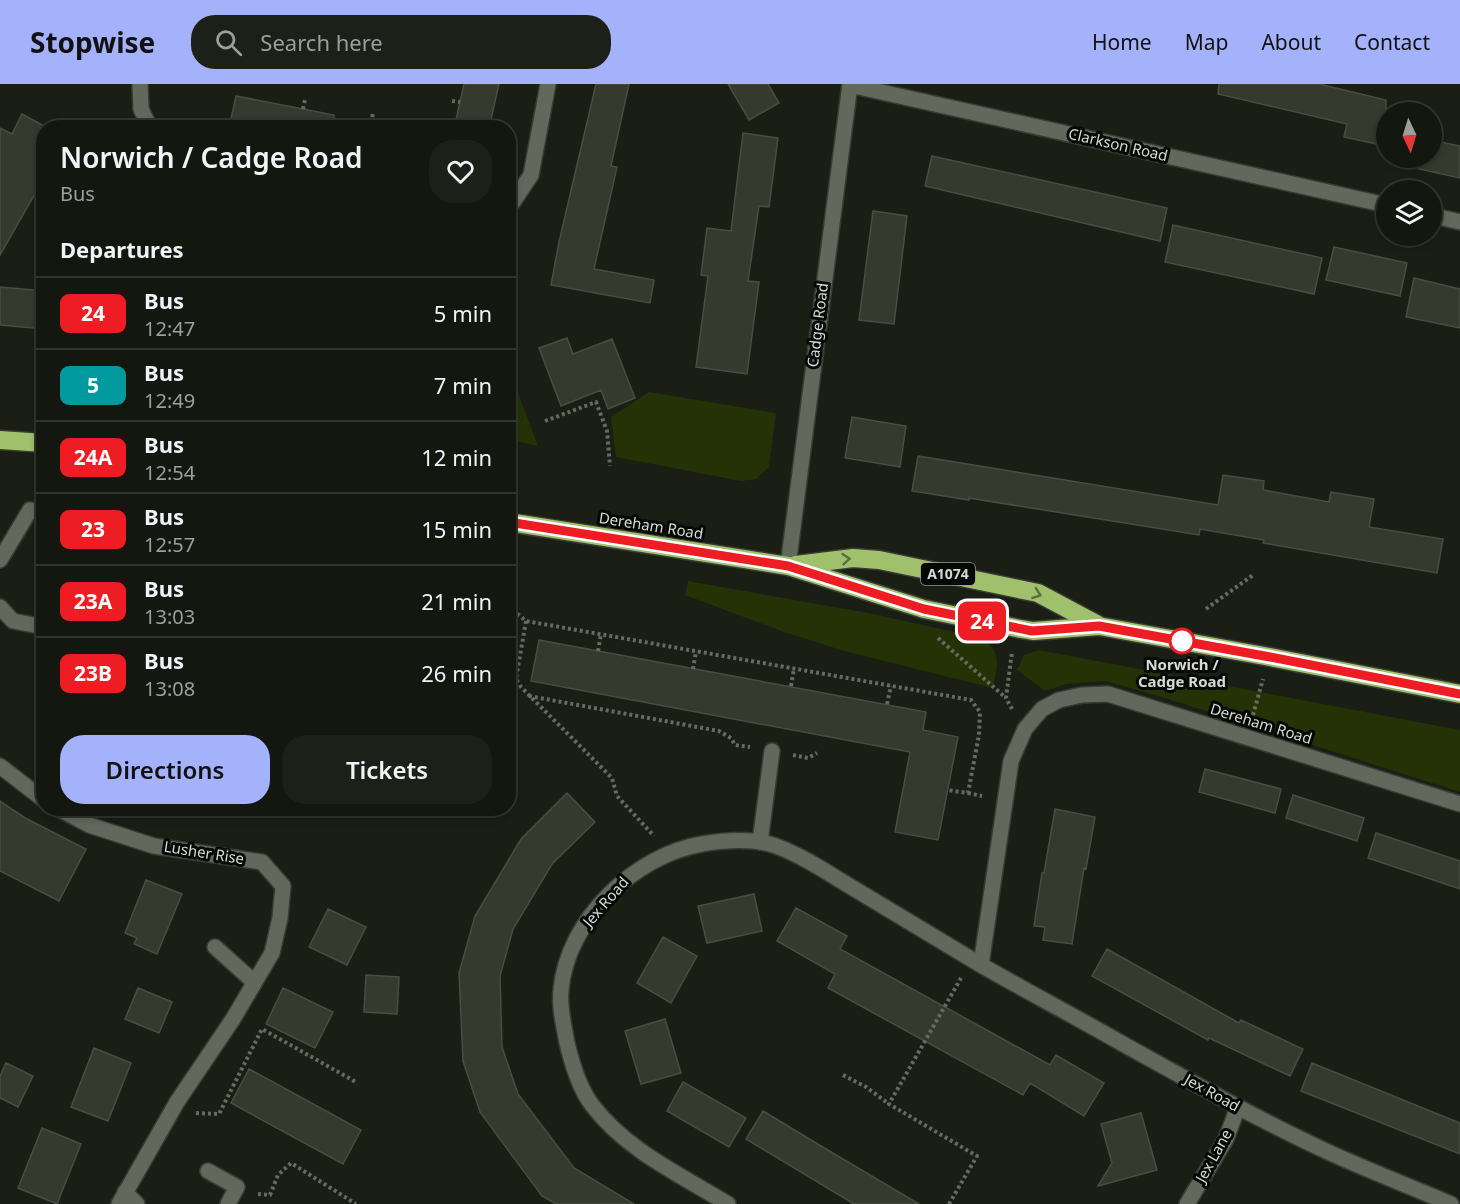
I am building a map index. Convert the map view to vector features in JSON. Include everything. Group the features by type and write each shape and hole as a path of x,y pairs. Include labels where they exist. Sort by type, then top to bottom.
{"highway":[{"path":"0,440 36,442"},
{"name":"Dereham Road","path":"516,523 788,566 924,609 1032,631 1099,626 1460,694"},
{"name":"Dereham Road","path":"788,566 853,558 879,560 1038,593 1099,626"}],"street":[{"path":"140,84 141,109 146,120"},
{"path":"516,198 531,175 548,84"},
{"name":"Clarkson Road","path":"850,84 1376,203"},
{"name":"Cadge Road","path":"788,566 850,84"},
{"path":"1442,218 1460,222"},
{"path":"0,560 30,510 36,512"},
{"path":"0,607 13,621 36,625"},
{"name":"Dereham Road","path":"1025,729 1042,709 1059,700 1082,694 1108,694 1460,804"},
{"path":"976,962 1011,761 1025,729"},
{"path":"759,842 772,751"},
{"path":"0,766 36,794"},
{"name":"Lusher Rise","path":"72,816 89,825 154,846 262,862 283,886 280,918 272,953 233,1019 177,1102 122,1198 137,1204"},
{"name":"Jex Road","path":"728,1204 634,1147 591,1104 579,1083 570,1053 563,1025 561,990 568,960 583,927 621,882 634,872 659,856 701,844 759,842 798,855 976,962 1238,1107 1327,1151 1451,1204"},
{"path":"214,952 254,982"},
{"name":"Jex Lane","path":"1187,1204 1226,1139 1238,1107"},
{"path":"208,1171 237,1187 228,1204"}],"path":[{"path":"303,109 305,100"},
{"path":"452,101 460,102"},
{"path":"372,120 373,113"},
{"path":"545,421 596,402 607,431 610,466"},
{"path":"1206,609 1253,575"},
{"path":"516,613 526,621 971,700 980,712 968,794"},
{"path":"526,621 516,679 521,687 612,778 617,796 669,854"},
{"path":"1006,698 1016,628"},
{"path":"931,632 1006,698 1025,729"},
{"path":"598,651 601,634"},
{"path":"693,669 696,651"},
{"path":"1245,738 1270,657"},
{"path":"791,686 794,668"},
{"path":"887,704 891,686"},
{"path":"530,696 719,731 731,738 735,745"},
{"path":"808,758 817,753"},
{"path":"948,790 982,796"},
{"path":"889,1104 976,962"},
{"path":"188,1110 198,1114 219,1114 262,1029 356,1082"},
{"path":"843,1075 977,1156 949,1204"},
{"path":"252,1199 255,1193 270,1195 278,1175 291,1163 356,1204"}],"green space":[{"path":"516,388 538,446 516,441"},
{"path":"649,392 776,413 769,467 756,479 741,481 616,457 611,417"},
{"path":"688,581 868,613 982,638 996,655 997,666 993,688 844,651 784,632 685,595"},
{"path":"1039,650 1460,730 1460,792 1105,681 1066,684 1045,691 1017,670 1024,655"}],"building":[{"path":"464,84 499,84 491,120 456,120"},
{"path":"596,84 629,84 611,166 617,167 594,269 654,280 650,303 551,285"},
{"path":"728,84 768,84 779,103 749,120"},
{"path":"1219,84 1319,84 1386,100 1386,102 1376,102 1376,144 1344,137 1347,124 1218,94"},
{"path":"236,96 334,115 334,120 231,120"},
{"path":"22,114 36,122 36,192 0,255 0,128 12,134"},
{"path":"743,133 778,138 769,207 759,206 748,281 759,282 747,374 696,367 708,276 701,275 707,228 731,231"},
{"path":"1442,142 1460,146 1460,178 1419,169 1442,168"},
{"path":"932,156 1167,208 1160,241 925,186"},
{"path":"873,211 907,216 894,324 859,320"},
{"path":"1173,225 1322,258 1314,294 1165,262"},
{"path":"1334,247 1407,263 1400,296 1326,280"},
{"path":"1414,278 1460,289 1460,328 1406,317"},
{"path":"0,287 36,290 36,328 0,325"},
{"path":"567,338 573,354 612,339 635,398 608,409 601,390 561,406 539,348"},
{"path":"852,417 906,426 900,467 845,458"},
{"path":"918,456 1218,505 1223,475 1264,481 1263,490 1329,502 1331,492 1374,499 1369,527 1443,539 1437,573 1263,543 1264,540 1200,529 1199,535 912,491"},
{"path":"539,640 926,712 923,730 958,737 938,840 895,832 910,752 531,681"},
{"path":"1205,769 1281,789 1275,813 1199,792"},
{"path":"567,793 595,822 552,864 513,929 500,976 502,1047 518,1094 574,1168 634,1204 556,1204 542,1196 480,1112 463,1061 459,973 475,916 521,839"},
{"path":"1293,795 1364,818 1357,841 1286,818"},
{"path":"0,801 27,819 86,849 59,901 0,871"},
{"path":"1055,809 1095,817 1072,944 1043,940 1045,927 1034,926"},
{"path":"1376,833 1460,861 1460,889 1368,858"},
{"path":"146,880 182,894 157,954 134,944 137,938 125,933"},
{"path":"754,894 762,931 707,943 698,906"},
{"path":"796,908 847,936 840,949 1050,1065 1056,1055 1104,1083 1084,1116 1030,1083 1023,1095 828,988 835,974 777,941"},
{"path":"328,909 366,927 347,965 309,947"},
{"path":"663,937 697,956 671,1003 637,983"},
{"path":"1107,949 1239,1023 1241,1020 1303,1049 1290,1076 1209,1038 1208,1040 1092,976"},
{"path":"366,975 399,977 397,1014 364,1012"},
{"path":"138,988 172,1002 159,1033 125,1019"},
{"path":"283,988 333,1012 315,1048 266,1024"},
{"path":"665,1019 681,1073 641,1084 625,1031"},
{"path":"94,1048 131,1063 108,1121 71,1107"},
{"path":"6,1063 33,1076 18,1107 0,1098 0,1076"},
{"path":"1312,1063 1460,1123 1460,1154 1301,1091"},
{"path":"249,1069 361,1130 343,1164 231,1103"},
{"path":"683,1082 746,1118 729,1147 667,1111"},
{"path":"763,1111 919,1204 854,1204 746,1139"},
{"path":"1141,1113 1157,1170 1098,1186 1112,1163 1101,1124"},
{"path":"42,1128 81,1144 57,1204 18,1188"}],"bus line":[{"name":"24","path":"516,523 788,566 924,609 1032,631 1099,626 1460,694"}],"place":[{"name":"Norwich / Cadge Road","path":"1182,641"}]}
